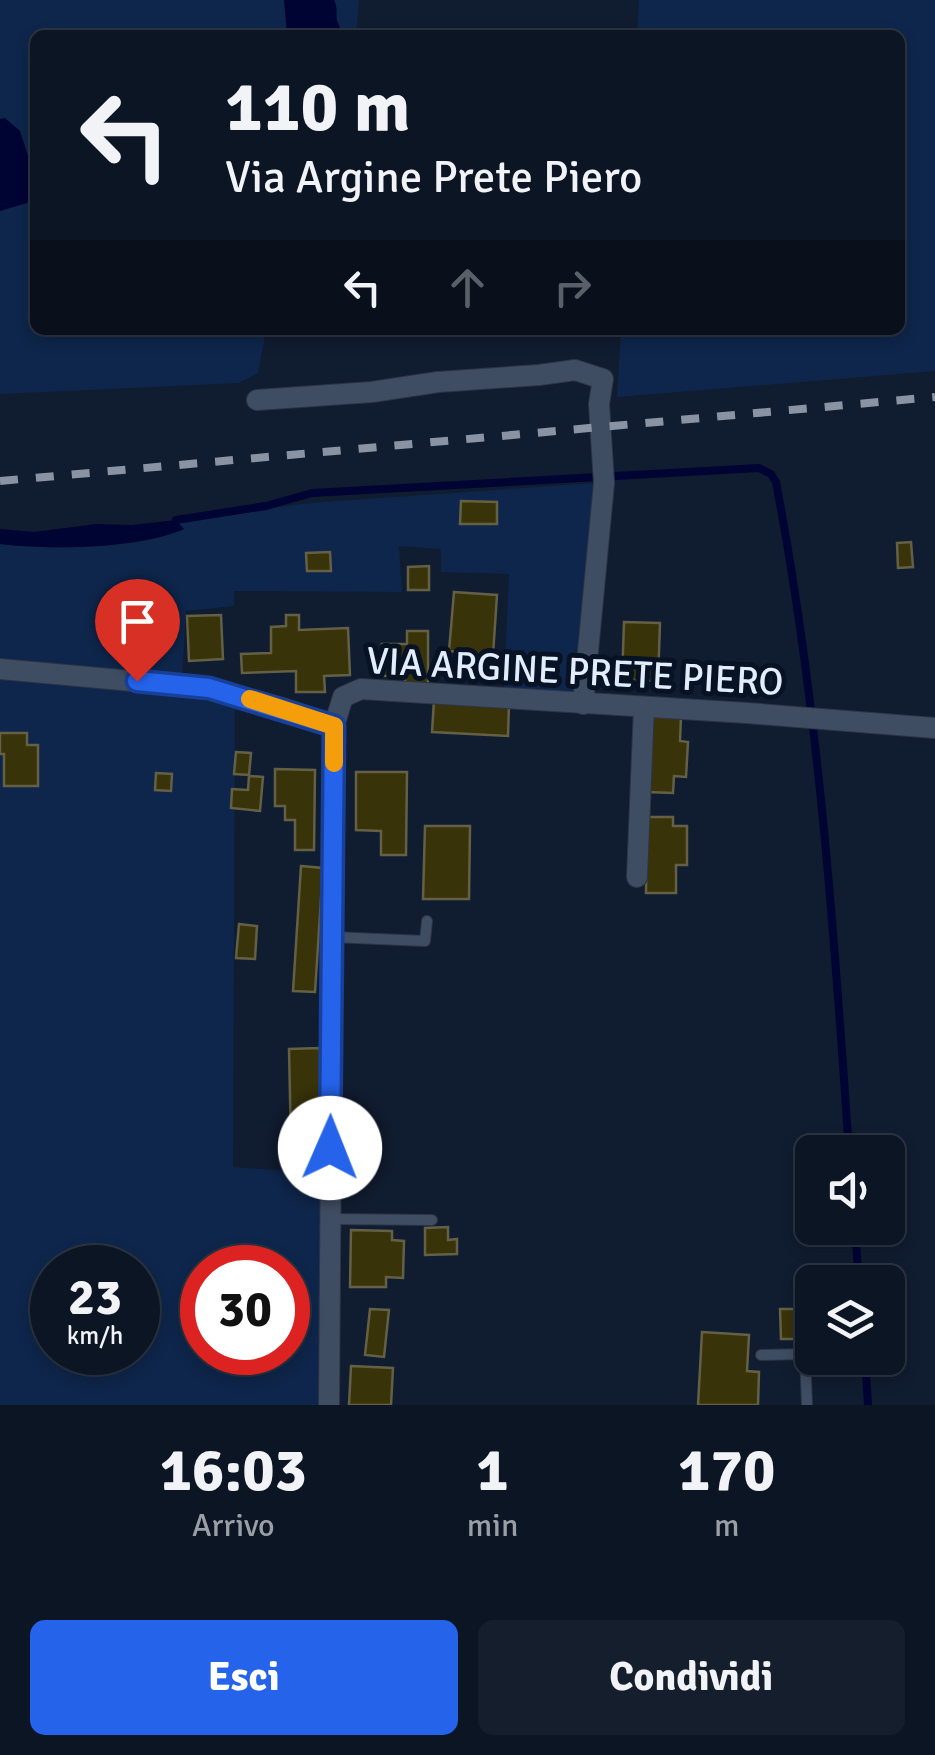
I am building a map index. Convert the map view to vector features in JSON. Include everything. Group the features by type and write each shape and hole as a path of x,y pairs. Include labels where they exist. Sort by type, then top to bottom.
{"street":[{"path":"256,400 575,370 603,379 599,404 603,474 584,704"},
{"name":"VIA ARGINE PRETE PIERO","path":"0,668 209,688 334,726 344,697 361,690 935,728"},
{"path":"637,877 644,707"},
{"path":"328,1405 334,726"}],"lane":[{"path":"332,937 425,941 427,921"},
{"path":"330,1219 432,1220"},
{"path":"761,1354 805,1354 807,1405"}],"shaded area":[{"path":"0,0 359,0 356,30 30,30 30,335 265,335 258,373 239,383 0,394"},
{"path":"284,0 334,0 342,30 287,30"},
{"path":"639,0 935,0 935,371 617,397 621,335 905,335 905,30 637,30"},
{"path":"5,118 20,131 30,162 30,198 27,203 0,211 0,119"},
{"path":"595,483 576,693 504,687 509,574 441,572 441,549 399,546 402,592 234,591 234,606 186,611 181,694 235,708 233,1167 326,1174 321,1405 0,1405 0,544 119,545 183,529 176,520 310,503"},
{"path":"176,520 184,529 143,541 68,547 0,544 0,529 34,532"}],"building":[{"path":"461,501 497,502 497,524 460,524"},
{"path":"911,542 913,567 898,568 897,543"},
{"path":"330,552 331,571 307,571 306,553"},
{"path":"429,566 429,590 408,590 408,567"},
{"path":"454,592 497,595 493,655 449,651"},
{"path":"221,615 223,659 189,661 187,616"},
{"path":"286,615 299,615 299,630 348,628 350,675 324,676 325,692 296,692 296,671 242,673 241,654 271,653 271,627 286,626"},
{"path":"624,622 660,623 658,681 622,680"},
{"path":"407,631 428,631 428,684 405,684 405,675 382,676 382,644 407,644"},
{"path":"434,700 509,704 508,736 432,732"},
{"path":"651,716 681,717 680,741 688,742 686,777 674,776 673,793 647,792"},
{"path":"0,733 27,733 27,745 38,745 38,786 4,786"},
{"path":"236,752 251,753 249,775 234,774"},
{"path":"275,769 315,770 314,850 295,850 295,820 285,820 285,806 275,806"},
{"path":"356,772 407,772 406,855 381,855 381,831 356,830"},
{"path":"156,773 172,774 171,791 155,790"},
{"path":"249,776 263,777 260,811 231,808 232,789 248,790"},
{"path":"647,817 673,817 673,826 687,826 687,865 676,865 676,893 646,893"},
{"path":"425,826 470,826 469,899 423,899"},
{"path":"301,866 323,868 315,992 293,991"},
{"path":"239,924 257,926 255,959 236,958"},
{"path":"320,1048 321,1122 314,1122 314,1142 291,1143 289,1049"},
{"path":"448,1227 448,1240 457,1239 457,1254 425,1255 425,1228"},
{"path":"351,1230 392,1231 392,1240 404,1241 403,1278 386,1277 386,1287 350,1287"},
{"path":"370,1309 389,1310 384,1357 365,1355"},
{"path":"780,1309 795,1309 795,1339 781,1339"},
{"path":"702,1332 749,1335 747,1371 759,1372 758,1405 698,1405"},
{"path":"351,1366 393,1368 391,1405 349,1405"}],"waterway":[{"path":"176,520 266,506 312,493 759,468 771,474 776,482 791,565 814,732 848,1135"},
{"path":"856,1245 858,1265"},
{"path":"866,1375 868,1405"}],"railway":[{"path":"0,481 935,397"}],"slow traffic":[{"path":"250,699 334,726 334,763"}],"route":[{"path":"137,681 209,688 334,726 330,1148"}]}
